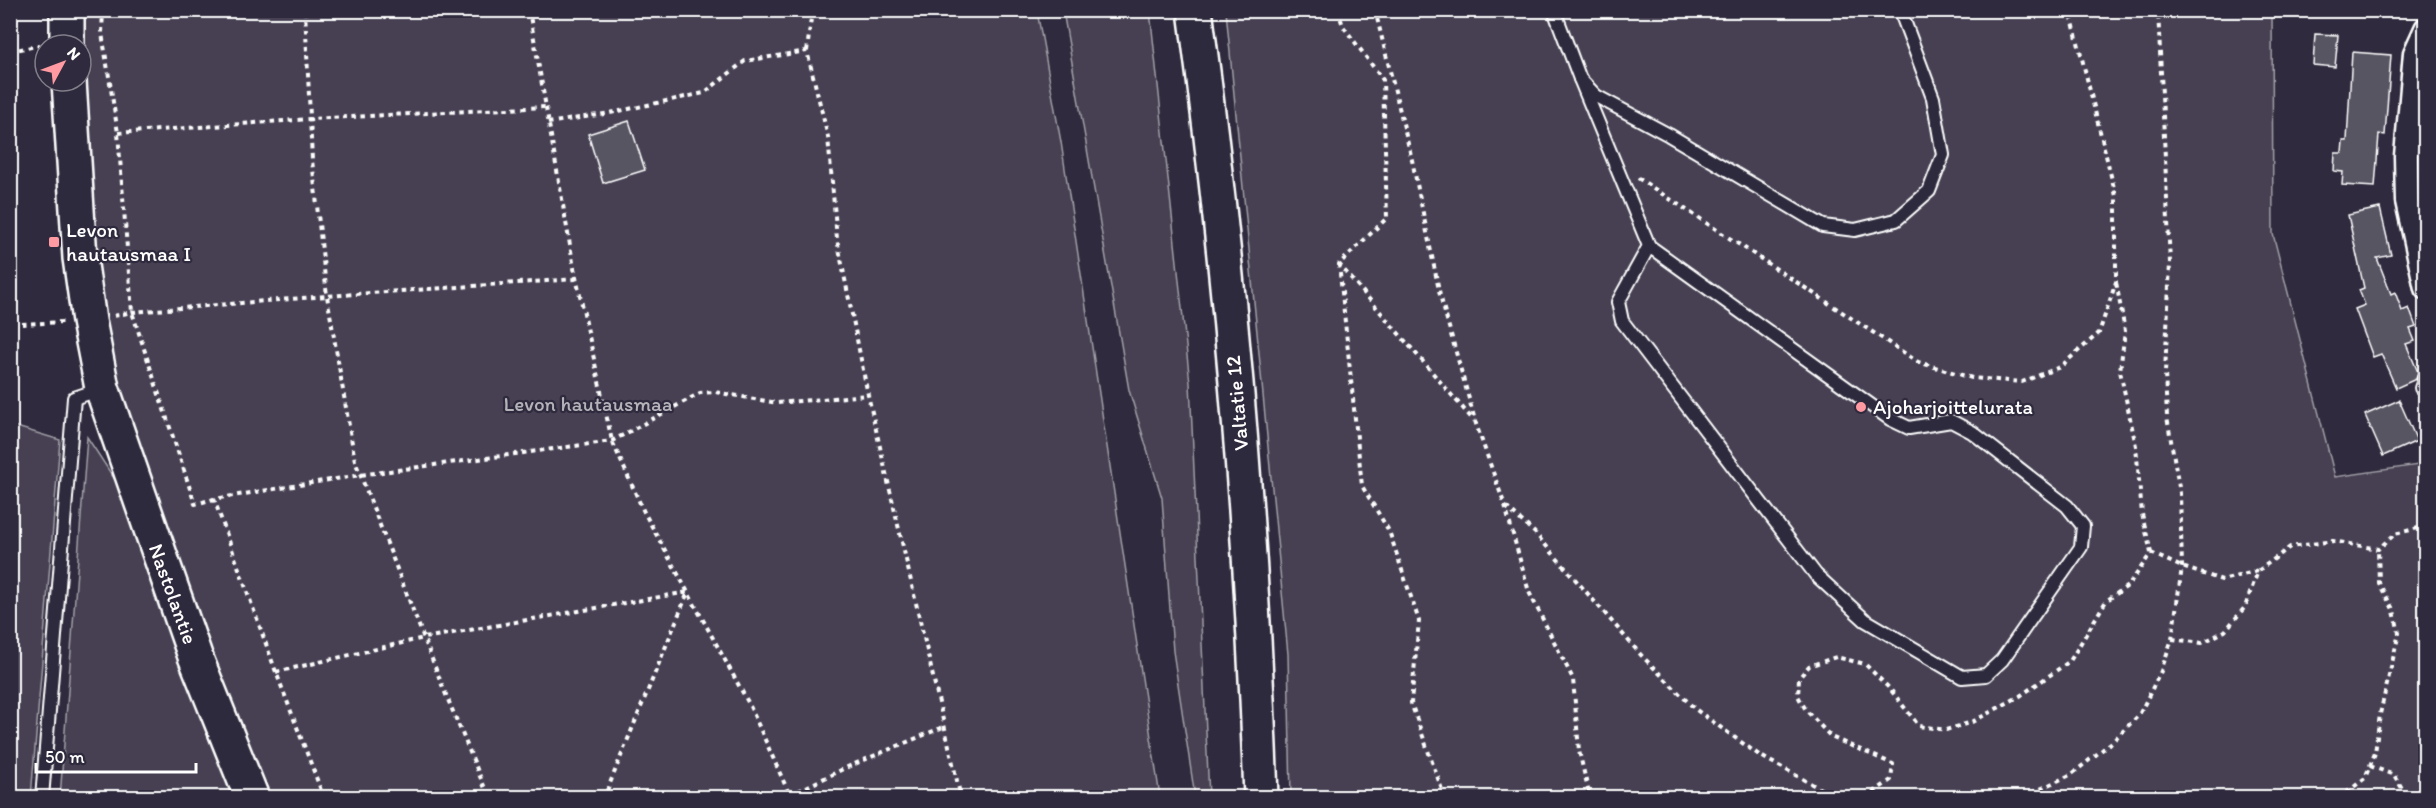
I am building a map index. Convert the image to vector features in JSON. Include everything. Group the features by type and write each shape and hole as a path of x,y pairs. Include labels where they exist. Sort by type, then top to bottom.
{"main road":[{"path":"67,10 67,33"},
{"name":"Valtatie 12","path":"1196,10 1228,300 1246,506 1258,704 1261,798"},
{"name":"Nastolantie","path":"70,93 80,258 102,388 195,656 252,798"}],"street":[{"path":"2426,29 2415,53 2406,156 2407,201 2426,288"}],"lane":[{"path":"1554,10 1649,246 1890,419 1909,428 1951,421 1972,432 2067,506 2084,526 2081,547 2002,660 1986,675 1962,677 1865,620 1816,575 1622,321 1618,302 1649,246"},
{"path":"1580,79 1596,96 1670,135 1823,226 1855,230 1896,219 1929,190 1942,155 1933,98 1900,10"},
{"path":"2421,388 2426,375"},
{"path":"42,798 74,398 102,388"}],"path":[{"path":"103,10 102,33 118,133 132,312 195,504 360,475 612,441 700,393 715,392 777,403 868,395"},
{"path":"305,10 312,160 327,296 354,461 489,798"},
{"path":"529,10 576,279 612,441 644,512 749,704 791,796 845,768 943,727"},
{"path":"812,10 807,51 828,137 837,239 868,395 961,798"},
{"path":"1338,10 1343,26 1383,80 1387,218 1340,264"},
{"path":"1375,10 1412,160 1440,295 1476,424 1505,506 1529,592 1573,679 1579,752 1590,798"},
{"path":"1866,798 1891,780 1893,764 1831,737 1806,710 1798,696 1799,678 1809,666 1836,657 1865,664 1919,726 1946,730 1954,728 1972,722 2020,696 2070,661 2106,601 2129,585 2151,553 2142,514 2136,446 2120,371 2125,331 2116,282 2116,196 2070,10"},
{"path":"2006,798 2032,793 2072,774 2112,742 2139,715 2161,671 2172,639 2182,567 2180,493 2167,417 2165,384 2170,263 2158,10"},
{"path":"548,123 610,113 704,93 745,61 807,51"},
{"path":"118,133 310,119 546,107"},
{"path":"1615,162 1918,362 1972,378 2022,382 2060,367 2099,333 2116,282"},
{"path":"1340,264 1476,424"},
{"path":"1340,264 1362,486 1389,531 1419,621 1411,702 1445,798"},
{"path":"22,324 89,321 132,312 327,296 576,279"},
{"path":"214,499 324,798"},
{"path":"1505,506 1535,533 1641,655 1695,709 1759,755 1837,798"},
{"path":"2378,549 2395,534 2426,526"},
{"path":"2151,553 2182,567 2223,580 2258,571 2290,547 2332,541 2378,549"},
{"path":"2340,798 2365,778 2375,753 2380,714 2399,633 2394,611 2379,583 2378,549"},
{"path":"2172,639 2202,643 2225,631 2245,607 2258,571"},
{"path":"276,672 424,638 688,592"},
{"path":"571,798 607,795 688,592"},
{"path":"2370,766 2394,775 2408,798"}],"green space":[{"name":"Levon hautausmaa","path":"83,11 1037,11 1061,142 1160,797 267,797 210,657 119,387 104,327 95,263 87,93 93,93 93,33 84,33"},
{"path":"1063,11 1150,11 1190,383 1209,797 1195,797 1173,651 1162,498 1129,390"},
{"path":"1226,11 2272,11 2273,234 2335,477 2425,464 2425,797 1291,797 1288,654"},
{"path":"10,425 60,440 31,797 11,797"},
{"path":"87,437 127,498 238,797 60,798"}],"building":[{"path":"2315,34 2338,35 2335,67 2313,65"},
{"path":"2352,52 2391,55 2385,135 2379,134 2375,187 2342,185 2343,172 2334,171 2335,153 2342,153 2343,141 2347,141"},
{"path":"629,121 645,170 603,183 588,134"},
{"path":"2380,208 2391,255 2377,258 2391,294 2395,292 2402,311 2409,308 2416,327 2410,329 2415,341 2406,344 2418,372 2416,379 2396,388 2381,354 2373,357 2355,309 2365,305 2359,290 2364,288 2348,215"},
{"path":"2399,400 2417,441 2383,456 2365,415"}],"place":[{"name":"Levon hautausmaa I","path":"54,242"},
{"name":"Ajoharjoittelurata","path":"1861,407"}]}
